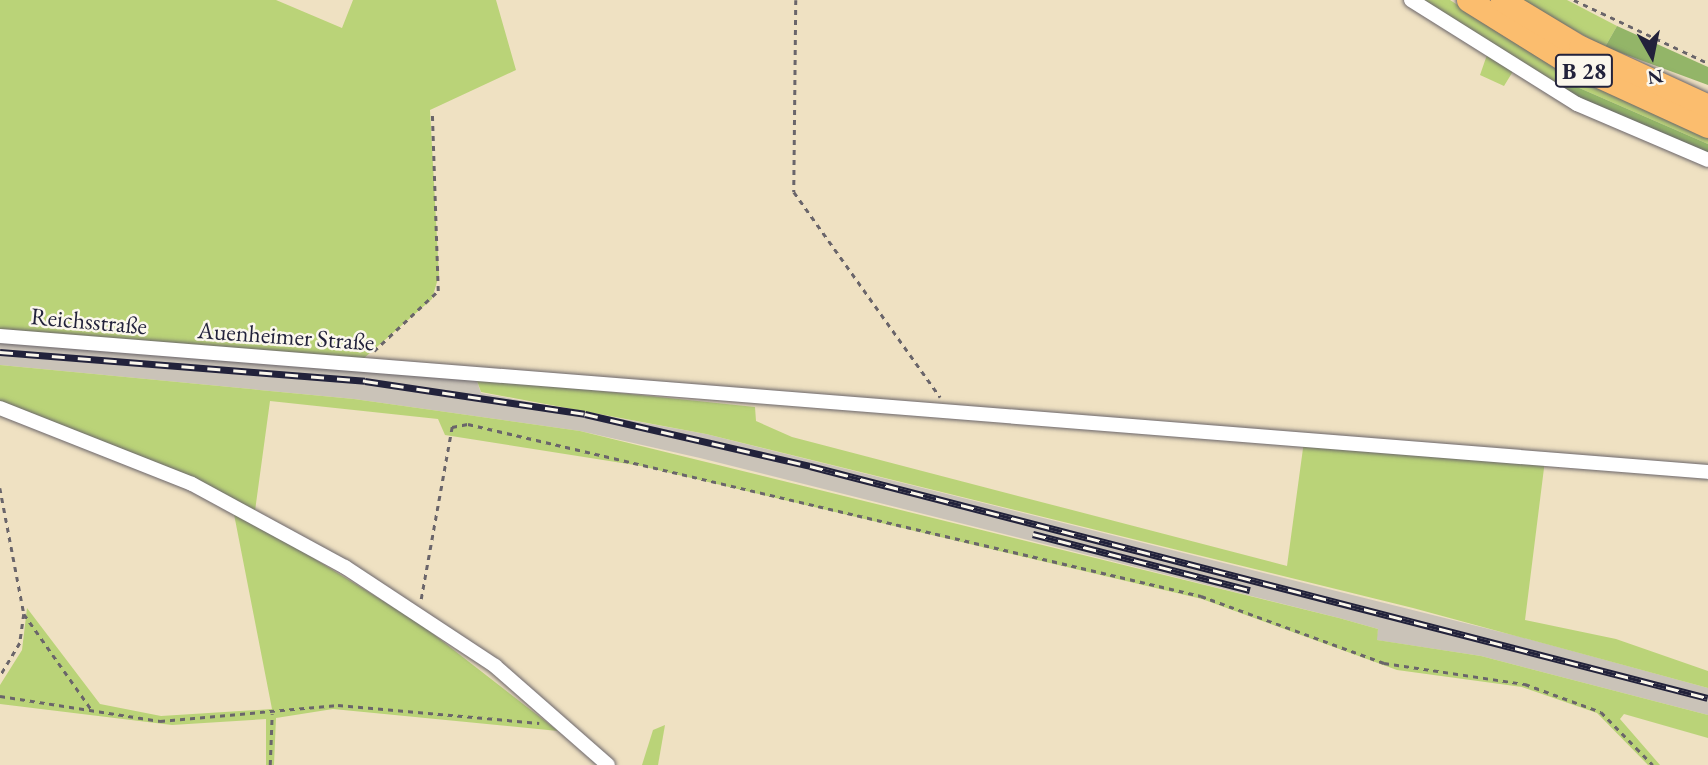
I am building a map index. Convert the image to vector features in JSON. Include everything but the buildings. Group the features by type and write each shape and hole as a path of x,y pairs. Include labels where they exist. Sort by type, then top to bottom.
{"highway":[{"name":"B 28","path":"1468,0 1577,67 1708,126"},
{"name":"B 28","path":"1502,0 1630,72 1708,106"},
{"path":"1630,72 1708,93"}],"street":[{"path":"1411,0 1577,104 1708,160"},
{"name":"Reichsstraße","path":"0,336 174,351"},
{"name":"Auenheimer Straße","path":"174,351 359,364 954,416 1708,472"},
{"path":"0,408 192,484 418,613 566,726 608,765"}],"path":[{"path":"796,0 794,192 954,416"},
{"path":"1574,0 1708,63"},
{"path":"359,364 433,302 438,291 432,114"},
{"path":"418,613 452,427 468,424 1201,596 1384,663 1525,684 1601,712 1653,765"},
{"path":"0,488 24,614 20,643 0,676"},
{"path":"24,614 91,709"},
{"path":"0,696 160,721 272,714 338,705 566,726"},
{"path":"270,765 272,714"}],"shaded area":[{"path":"0,334 476,378 481,393 706,434 1525,638 1708,688 1708,715 1481,656 1376,640 1378,629 1339,618 700,458 580,431 354,399 0,365"}],"green space":[{"path":"0,0 276,0 342,28 353,0 496,0 516,70 430,110 439,275 432,299 355,366 0,334"},
{"path":"1413,0 1450,0 1544,61 1708,138 1708,144 1561,80 1556,91 1515,68 1504,86 1480,75 1488,52"},
{"path":"1519,0 1567,0 1617,26 1605,47"},
{"path":"1617,26 1708,67 1708,85 1605,47"},
{"path":"1561,80 1708,144 1708,159 1556,91"},
{"path":"0,365 354,399 580,431 1339,618 1378,629 1377,640 1481,656 1708,715 1708,738 1624,714 1620,719 1660,765 1648,765 1597,713 1522,687 1397,670 1202,599 641,466 445,435 438,419 270,401 255,511 0,403"},
{"path":"476,378 755,407 756,421 792,437 1287,566 1304,441 1545,460 1525,620 1616,639 1708,671 1708,688 1413,608 706,434 481,392"},
{"path":"233,509 419,623 558,731 333,709 276,718 274,765 266,765 266,719 172,725 0,704 0,685 22,650 27,608 100,704 161,716 272,709"},
{"path":"665,725 658,765 642,765 653,730"}],"railway":[{"path":"0,352 365,381 585,414 810,466 1708,698"},
{"path":"1033,534 1250,590"}]}
